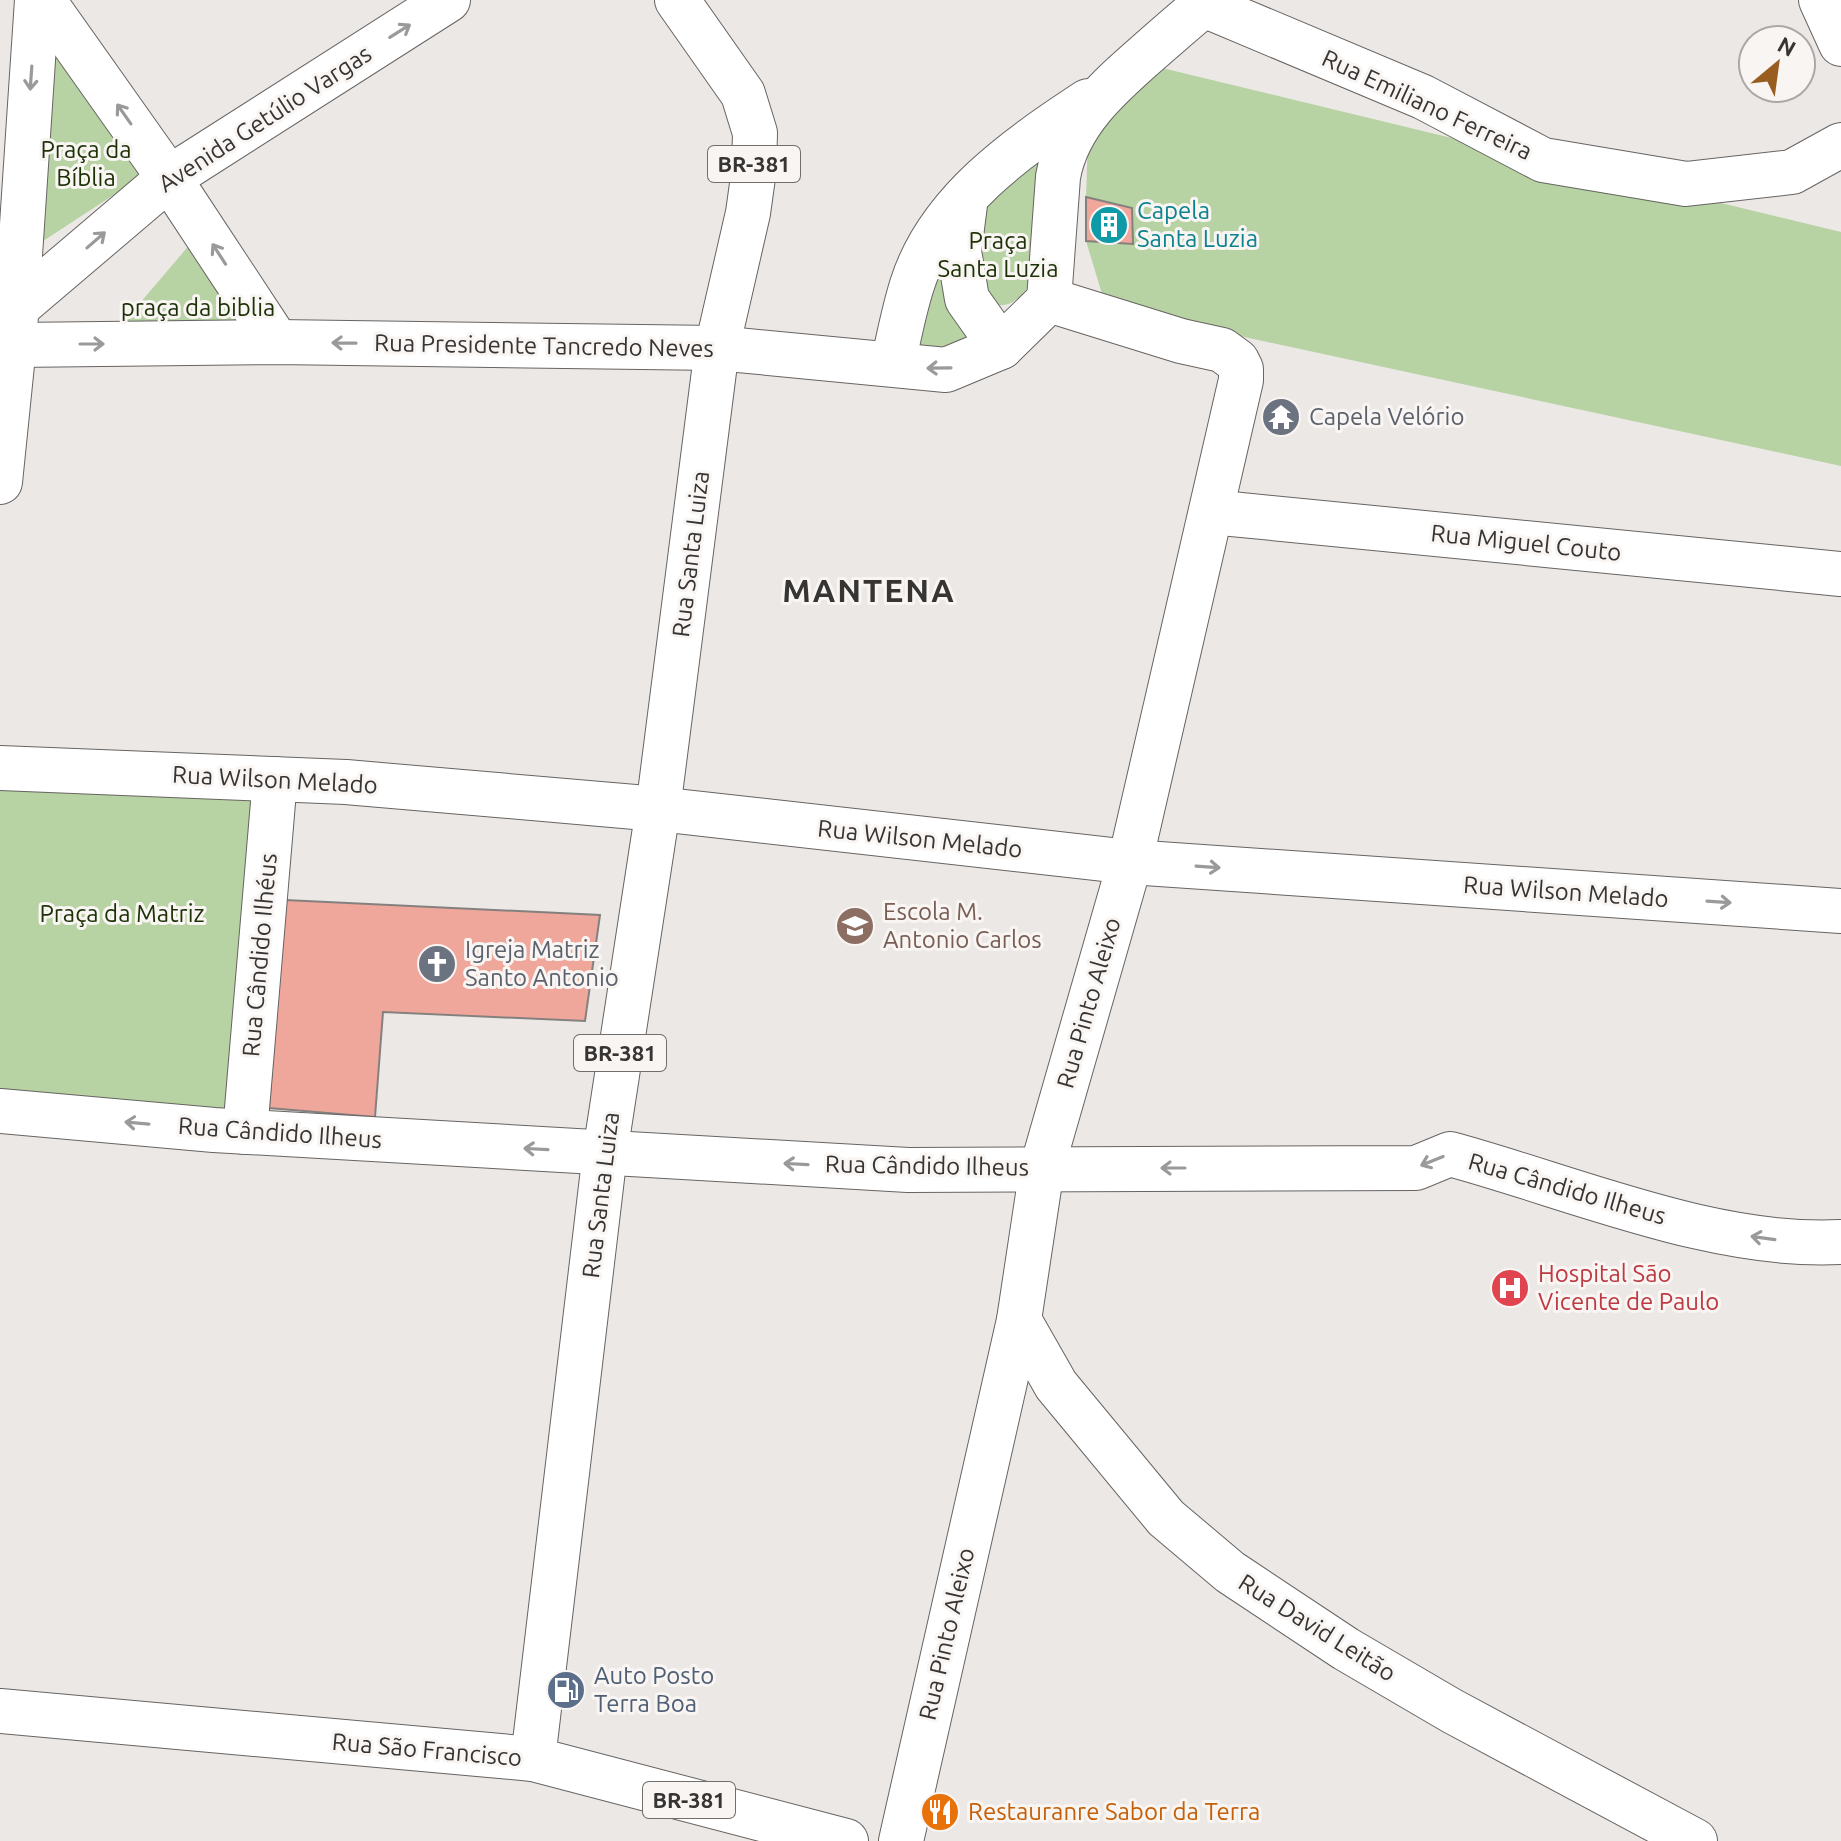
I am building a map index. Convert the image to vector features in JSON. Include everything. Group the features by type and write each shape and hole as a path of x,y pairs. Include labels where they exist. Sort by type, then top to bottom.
{"street":[{"path":"0,482 37,0"},
{"path":"43,0 169,178 277,342"},
{"name":"Avenida Getúlio Vargas","path":"10,321 169,178 448,0"},
{"name":"BR-381","path":"677,0 743,94 755,133 748,213 717,348"},
{"path":"1821,0 1841,44"},
{"path":"893,363 912,283 942,225 966,197 1033,139 1106,89 1207,2"},
{"name":"Rua Emiliano Ferreira","path":"1207,2 1423,97 1543,160 1686,184 1792,172 1841,145"},
{"path":"1049,300 1062,157 1070,137 1106,89"},
{"path":"966,197 959,251 964,287 967,299 1001,347"},
{"name":"Rua Presidente Tancredo Neves","path":"10,321 277,342 717,348 946,370 1001,347 1049,300"},
{"name":"Rua Pinto Aleixo","path":"901,1841 1019,1320 1042,1168 1130,862 1241,380 1237,361 1222,350 1181,341 1049,300"},
{"name":"Rua Santa Luiza","path":"533,1759 605,1153 658,809 717,348"},
{"name":"Rua Miguel Couto","path":"1211,512 1841,574"},
{"name":"Rua Wilson Melado","path":"0,768 346,782 658,809 1130,862 1841,911"},
{"name":"Rua Cândido Ilhéus","path":"245,1132 275,779"},
{"name":"Rua Cândido Ilheus","path":"0,1111 245,1132 908,1170 1416,1168 1450,1154 1662,1218 1760,1239 1814,1244 1841,1242"},
{"name":"Rua David Leitão","path":"1019,1320 1056,1385 1166,1518 1230,1572 1346,1649 1452,1711 1695,1841"},
{"name":"Rua São Francisco","path":"0,1711 533,1759 846,1841"}],"green space":[{"name":"Praça da Bíblia","path":"53,51 144,175 37,245"},
{"path":"1158,67 1841,232 1841,466 1106,307 1086,241 1133,244 1132,208 1086,197 1088,140"},
{"name":"Praça Santa Luzia","path":"1045,156 1028,287 1009,304 984,304 976,208"},
{"name":"praça da biblia","path":"203,229 271,334 94,357"},
{"name":"Praça Santa Luzia","path":"941,253 972,342 913,357"},
{"name":"Praça da Matriz","path":"0,787 254,788 227,1113 0,1092"}],"building":[{"name":"Capela Santa Luzia","path":"1086,197 1132,208 1133,244 1086,241"},
{"name":"Igreja Matriz Santo Antonio","path":"285,900 600,915 585,1021 383,1012 375,1117 269,1108"}],"place":[{"name":"Capela Santa Luzia","path":"1109,225"},
{"name":"Capela Velório","path":"1281,417"},
{"name":"Escola M. Antonio Carlos","path":"855,926"},
{"name":"Igreja Matriz Santo Antonio","path":"437,964"},
{"name":"Hospital São Vicente de Paulo","path":"1510,1288"},
{"name":"Auto Posto Terra Boa","path":"566,1690"},
{"name":"Restauranre Sabor da Terra","path":"940,1812"}],"district":[{"name":"MANTENA","path":"869,591"}]}
